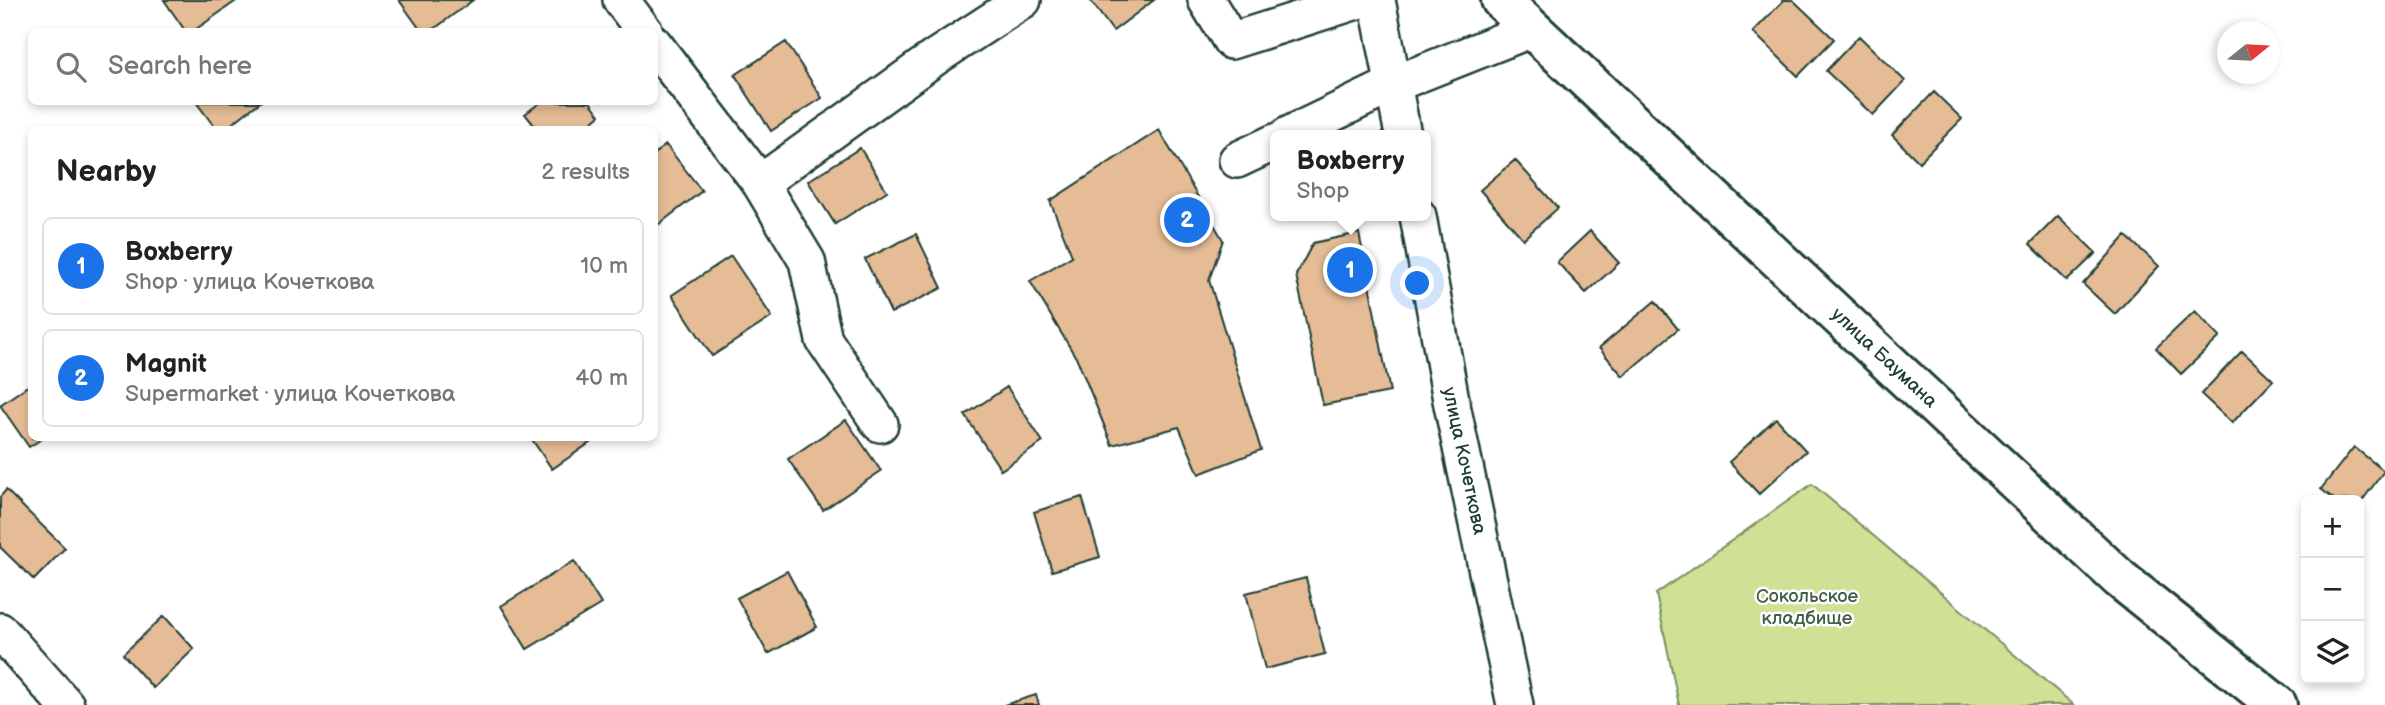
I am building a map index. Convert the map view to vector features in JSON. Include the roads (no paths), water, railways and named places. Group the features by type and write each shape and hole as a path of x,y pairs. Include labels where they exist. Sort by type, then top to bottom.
{"main road":[{"name":"улица Баумана","path":"1501,0 2120,579 2277,705"}],"street":[{"path":"621,0 642,28"},
{"path":"760,183 934,58 1023,0"},
{"path":"1206,0 1231,41 1360,0"},
{"path":"1377,0 1402,130"},
{"path":"1298,130 1394,84 1532,29"},
{"path":"658,49 760,183 807,261 824,340 880,424"},
{"path":"1237,160 1270,144"},
{"name":"улица Кочеткова","path":"1419,221 1451,400 1515,705"},
{"path":"0,631 66,705"}],"place":[{"name":"Magnit","path":"1187,220"},
{"name":"Boxberry","path":"1350,270"}],"park label":[{"name":"Сокольское кладбище","path":"1807,607"}]}
